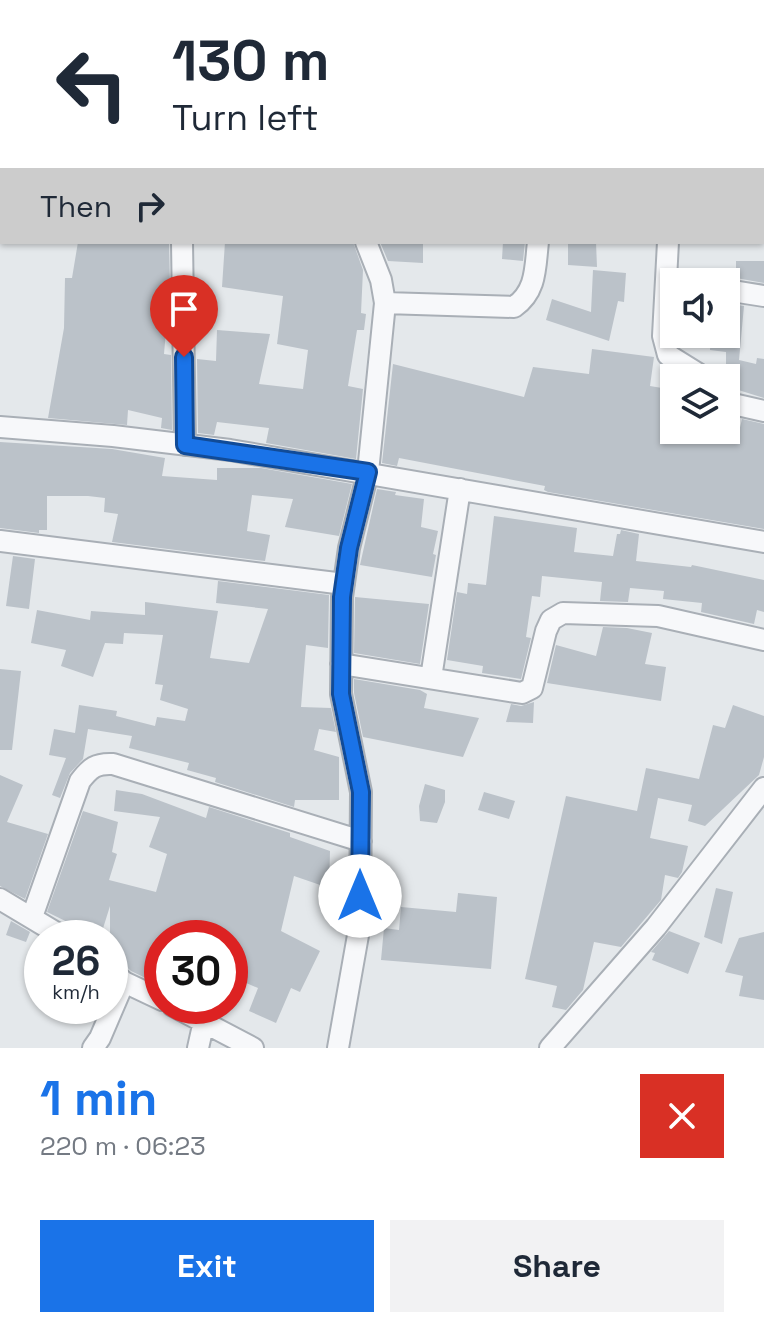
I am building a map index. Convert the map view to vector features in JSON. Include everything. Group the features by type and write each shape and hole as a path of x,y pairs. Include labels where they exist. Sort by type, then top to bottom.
{"street":[{"path":"182,244 185,445"},
{"path":"338,1048 360,924 361,792 341,694 344,584 349,548 368,472 385,303 381,280 367,244"},
{"path":"385,303 514,307 526,299 534,282 538,244"},
{"path":"668,244 671,268"},
{"path":"740,292 764,296"},
{"path":"666,348 668,355 682,364"},
{"path":"740,406 764,411"},
{"path":"0,427 185,445 368,472 764,542"},
{"path":"431,678 460,489"},
{"path":"0,541 344,584"},
{"path":"341,664 522,693 532,688 551,620 563,613 658,616 764,640"},
{"path":"32,917 80,781 89,768 101,763 113,764 361,841"},
{"path":"550,1048 656,927 764,788"},
{"path":"0,899 37,920"},
{"path":"93,1048 104,1024"},
{"path":"198,1048 203,1024"},
{"path":"209,1024 253,1048"}],"building":[{"path":"78,244 169,244 170,284 164,354 171,355 172,430 161,428 162,418 128,410 127,425 48,418 64,328 65,278 72,278"},
{"path":"225,244 354,244 363,270 361,313 366,314 364,330 357,330 348,386 363,389 356,459 266,443 269,428 217,422 214,435 198,433 197,359 216,361 217,330 270,334 259,384 303,389 308,350 277,344 283,296 222,287"},
{"path":"381,244 423,244 423,263 388,261"},
{"path":"503,244 525,244 523,261 502,259"},
{"path":"568,244 596,244 597,267 568,265"},
{"path":"736,261 764,261 764,283 740,279 740,268 736,268"},
{"path":"593,270 626,273 624,302 618,301 609,341 546,320 552,299 591,312"},
{"path":"740,305 744,306 739,360 756,364 757,358 764,359 764,398 740,390 740,364 726,364 726,352 710,350 740,348"},
{"path":"592,349 654,357 650,386 660,388 660,444 740,444 742,419 764,424 764,529 548,492 544,490 545,486 399,458 397,466 382,463 393,364 524,397 533,367 589,374"},
{"path":"0,442 112,449 165,458 162,476 217,480 217,468 261,468 352,484 339,536 285,527 293,499 252,495 247,531 270,535 265,561 112,542 118,514 104,512 105,498 47,496 47,530 39,530 39,533 0,528"},
{"path":"377,489 424,499 421,527 438,531 432,577 360,565"},
{"path":"494,516 577,528 574,552 613,556 617,534 621,530 639,534 636,561 692,565 764,580 764,612 757,610 754,624 701,612 702,603 663,599 664,591 630,588 628,602 600,601 602,582 542,576 540,597 532,596 526,637 531,638 521,679 482,673 483,666 447,660 457,592 467,594 468,583 486,585"},
{"path":"13,556 35,559 29,609 6,606"},
{"path":"218,581 329,595 328,648 306,645 301,707 331,708 336,732 319,729 314,750 339,757 339,800 295,800 294,807 215,782 216,778 187,770 189,763 129,748 132,736 88,729 83,759 70,773 60,798 52,795 66,758 49,755 54,729 75,733 79,705 117,711 116,716 155,726 157,717 185,721 188,709 160,700 163,685 155,684 163,635 124,633 123,644 105,643 93,677 61,666 66,650 31,643 37,610 90,620 91,611 145,615 145,602 218,611 210,658 249,663 268,609 216,603"},
{"path":"355,597 429,604 420,664 354,653"},
{"path":"603,627 652,633 645,664 666,667 661,701 547,683 556,645 596,656"},
{"path":"0,669 21,671 12,750 0,750"},
{"path":"354,679 420,690 427,694 424,708 479,718 463,757 363,737"},
{"path":"534,702 533,723 506,722 511,704 521,706"},
{"path":"733,705 764,716 764,757 759,775 705,826 688,821 692,805 658,798 650,838 688,846 682,872 678,878 665,875 661,900 621,947 594,942 583,990 566,1010 552,1007 557,986 525,979 566,796 637,811 646,768 699,779 713,725 725,728"},
{"path":"0,775 23,785 7,822 48,834 25,899 0,886"},
{"path":"425,784 445,790 445,802 437,823 420,821 419,806"},
{"path":"116,790 142,794 206,818 209,807 290,833 290,837 330,851 329,888 294,876 281,931 320,951 300,992 291,988 276,1023 249,1011 258,988 248,984 248,920 144,920 144,977 128,968 128,920 110,920 110,906 106,920 63,920 47,912 83,811 118,822 112,852 117,854 109,880 156,892 167,854 149,847 160,817 114,811"},
{"path":"484,792 515,801 509,819 478,810"},
{"path":"716,888 733,892 722,944 704,937"},
{"path":"458,893 497,897 491,969 381,960 384,928 399,930 401,907 456,912"},
{"path":"11,921 24,929 24,941 6,935"},
{"path":"669,931 700,943 688,974 652,960 655,953 651,952"},
{"path":"764,932 764,1000 739,996 743,976 725,972 739,938"}],"route":[{"path":"184,357 185,445 368,472 349,548 342,597 341,694 361,792 360,896"}]}
